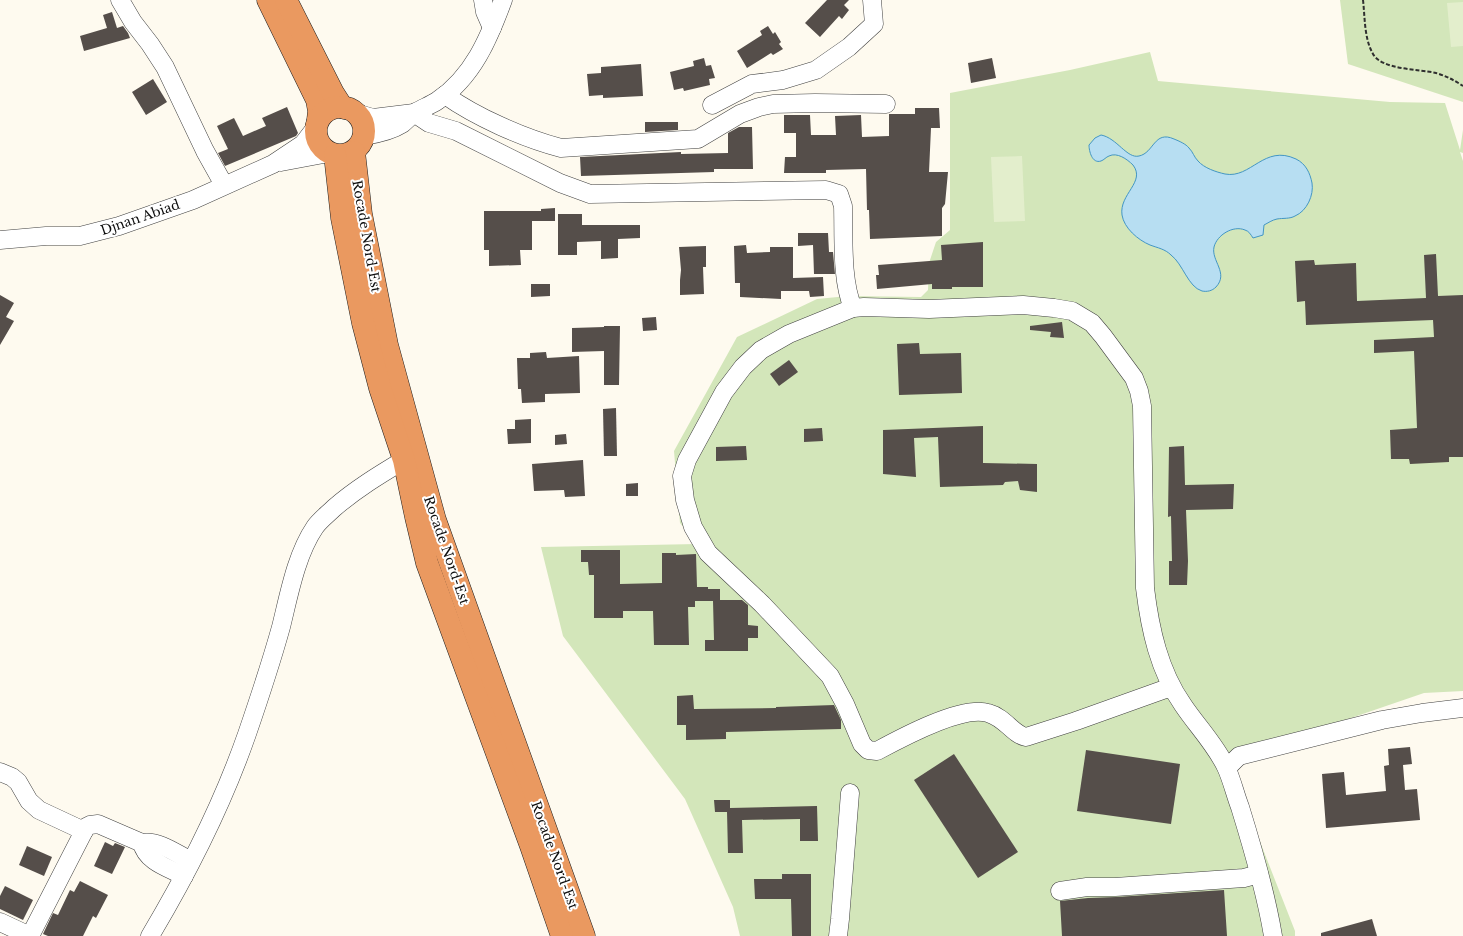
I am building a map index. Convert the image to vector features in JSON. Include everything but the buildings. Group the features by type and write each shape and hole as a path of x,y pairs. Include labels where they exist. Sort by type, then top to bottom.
{"highway":[{"path":"268,0 317,100 319,111 316,133 320,145 346,149 363,124 351,110 342,107 333,93 286,0"},
{"path":"317,124 327,111 339,107 351,110"},
{"name":"Rocade Nord-Est","path":"346,149 342,218 363,323 380,388 404,460 427,563 531,846 562,936"},
{"name":"Rocade Nord-Est","path":"346,149 361,214 387,345 434,520 584,936"}],"street":[{"path":"120,0 133,22 165,67 205,151 224,186"},
{"path":"483,0 485,12 492,28"},
{"path":"273,164 346,149 379,133 397,127 414,113 437,101 445,95 469,70 483,48 503,0"},
{"path":"712,105 752,84 783,80 816,70 849,47 874,24 872,0"},
{"path":"445,95 456,103 498,124 542,143 561,148 698,139 740,114 759,106 773,104 886,104"},
{"path":"351,110 373,118 414,113 429,123 456,131 560,183 590,194 826,190 839,194 843,206 846,280 848,296 853,308"},
{"path":"273,164 303,144 317,124"},
{"name":"Djnan Abiad","path":"0,240 46,236 80,236 119,226 193,200 273,164"},
{"path":"1171,687 1026,737 1019,735 1000,717 987,712 976,711 953,716 891,743 877,751 868,750 862,744 840,693 830,676 762,604 708,552 693,527 685,500 682,476 687,460 724,392 743,367 760,350 789,334 853,308 929,309 1024,305 1072,311 1092,323 1134,378 1139,391 1142,406 1145,588 1148,616 1158,655 1171,687 1193,720 1206,734 1226,768 1244,820 1274,936"},
{"path":"150,936 170,901 222,797 246,735 306,543 315,527 342,501 366,482 404,460"},
{"path":"1226,768 1240,756 1382,720 1463,708"},
{"path":"0,772 12,777 18,782 30,801 39,810 84,831"},
{"path":"838,936 850,793"},
{"path":"0,922 30,936 84,831 90,825 98,824 142,844 150,842 156,844 187,868"},
{"path":"1060,891 1087,887 1115,887 1244,878 1259,874"}],"path":[{"path":"1363,0 1366,30 1374,56 1380,61 1411,70 1435,73 1452,78 1463,86"}],"green space":[{"path":"1340,0 1463,0 1463,102 1348,64"},
{"path":"1463,2 1463,46 1451,47 1447,3"},
{"path":"1150,52 1158,81 1390,102 1445,103 1460,150 1463,130 1463,153 1460,152 1463,161 1463,691 1424,693 1228,760 1295,931 1295,936 740,936 733,907 685,799 563,636 541,547 698,544 680,523 674,451 737,337 817,299 848,296 921,297 928,290 929,263 936,242 950,230 950,93 1070,70"},
{"path":"1022,156 1025,221 994,222 991,157"}],"water":[{"path":"1101,135 1112,140 1130,154 1135,156 1144,154 1162,137 1174,139 1188,147 1203,166 1225,174 1243,172 1266,158 1275,156 1285,156 1296,159 1307,169 1310,176 1312,183 1311,197 1306,207 1299,214 1291,218 1275,219 1264,225 1263,235 1253,238 1248,231 1236,229 1222,235 1214,247 1215,257 1221,277 1220,282 1213,289 1202,291 1193,285 1179,264 1169,253 1141,240 1132,233 1123,220 1122,208 1124,201 1134,183 1136,171 1131,163 1125,158 1119,156 1108,156 1102,161 1095,161 1093,159 1090,153 1089,145 1095,138"}]}
